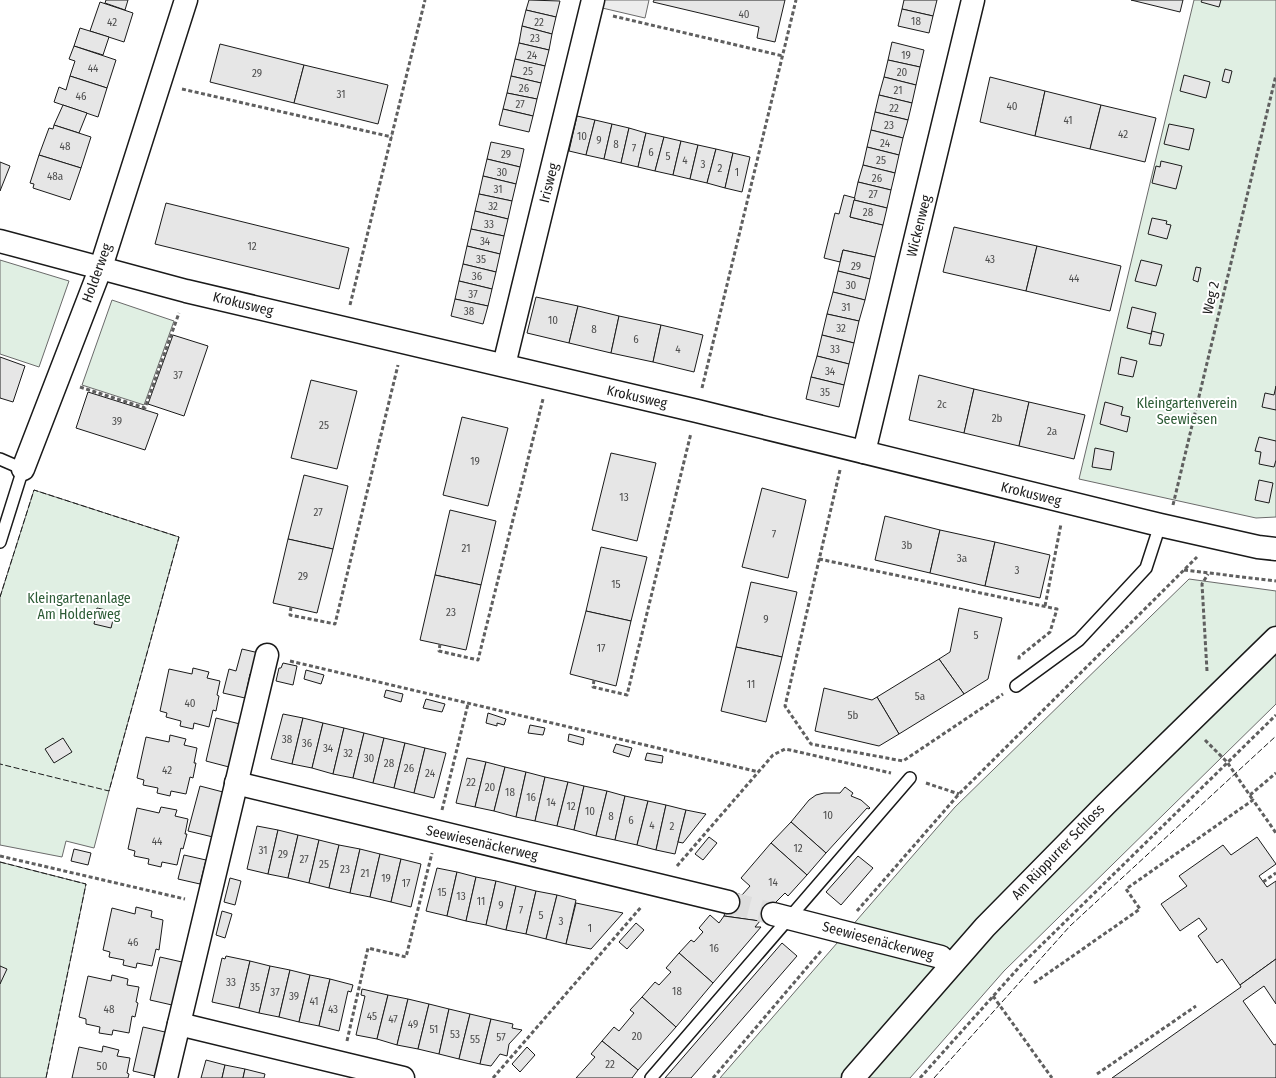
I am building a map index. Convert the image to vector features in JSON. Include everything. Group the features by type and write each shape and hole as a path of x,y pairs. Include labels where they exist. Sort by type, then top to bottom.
{"street":[{"name":"Holderweg","path":"23,469 101,267 186,0"},
{"name":"Wickenweg","path":"855,450 973,0"},
{"name":"Irisweg","path":"504,365 591,6"},
{"name":"Krokusweg","path":"0,241 186,291 697,411 1164,526 1258,547 1276,548"},
{"name":"Am Rüppurrer Schloss","path":"853,1078 985,927 1099,811 1276,638"},
{"path":"166,1078 267,655"},
{"name":"Seewiesenäckerweg","path":"236,783 728,902"},
{"name":"Seewiesenäckerweg","path":"781,916 941,957 950,966"},
{"path":"179,1024 403,1078"}],"lane":[{"path":"0,459 23,469"},
{"name":"Holderweg","path":"0,542 23,469"},
{"path":"1016,686 1079,640 1146,568 1164,526"},
{"path":"651,1078 781,916 910,778"}],"path":[{"path":"344,329 425,0"},
{"path":"594,680 593,687 627,695 796,0"},
{"path":"591,6 782,56"},
{"name":"Weg 2","path":"1164,526 1276,75"},
{"path":"160,84 392,137"},
{"path":"58,380 145,408 186,291"},
{"path":"292,607 290,615 335,624 404,343"},
{"path":"440,644 439,651 478,660 548,377"},
{"path":"819,559 1057,609 1050,632 1019,656 1016,686 903,761 811,744 785,706 819,559 855,450"},
{"path":"1046,606 1065,502"},
{"path":"713,1078 958,794 1216,538"},
{"path":"1184,570 1276,581"},
{"path":"1208,574 1202,584 1208,685 1218,694"},
{"path":"267,655 758,772"},
{"path":"342,1064 368,948 406,957 468,704"},
{"path":"920,1078 1021,965 1276,715"},
{"path":"1189,724 1227,762 1276,833"},
{"path":"493,1078 773,755 785,749 910,778 958,794"},
{"path":"1250,795 1276,772"},
{"path":"1034,983 1140,909 1126,889 1253,800"},
{"path":"0,856 208,904"},
{"path":"1263,882 1276,873"},
{"path":"993,996 1052,1078"},
{"path":"1097,1074 1196,1006"}],"green space":[{"name":"Kleingartenverein Seewiesen","path":"1194,0 1276,0 1276,517 1256,518 1079,479"},
{"path":"0,260 69,281 39,367 0,354"},
{"path":"112,300 174,321 144,405 82,385"},
{"name":"Kleingartenanlage Am Holderweg","path":"34,490 179,537 94,848 66,841 62,857 0,845 0,597"},
{"path":"1189,579 1276,591 1276,704 1004,971 910,1078 720,1078 955,807"},
{"path":"0,862 86,884 46,1078 0,1078"}],"shaded area":[{"path":"599,0 649,0 645,18 598,7"}],"building":[{"path":"106,0 128,0 125,10 105,3"},
{"path":"529,0 560,1 556,17 526,10"},
{"path":"654,0 785,0 775,42 757,38 759,27 653,2"},
{"path":"904,0 937,0 933,16 902,9"},
{"path":"1131,0 1183,0 1180,12"},
{"path":"1202,0 1221,0 1219,7 1201,2"},
{"path":"100,2 133,13 124,42 90,31"},
{"path":"902,9 933,16 929,33 898,26"},
{"path":"526,10 556,17 552,34 522,26"},
{"path":"522,26 552,34 549,50 519,43"},
{"path":"80,28 109,37 103,55 74,46"},
{"path":"892,42 924,50 920,67 888,60"},
{"path":"519,43 549,50 545,66 515,59"},
{"path":"220,44 304,65 294,103 210,82"},
{"path":"74,46 116,60 107,88 70,76 75,61 69,59"},
{"path":"515,59 545,66 541,83 511,76"},
{"path":"888,60 920,67 916,85 884,77"},
{"path":"304,65 388,85 378,124 294,103"},
{"path":"1225,69 1232,71 1229,83 1222,81"},
{"path":"1184,75 1210,82 1206,98 1180,91"},
{"path":"70,76 107,88 98,117 54,102 59,87 66,90"},
{"path":"511,76 541,83 537,99 507,93"},
{"path":"884,77 916,85 912,103 879,95"},
{"path":"990,77 1045,91 1035,136 980,122"},
{"path":"1045,91 1101,105 1090,149 1035,136"},
{"path":"507,93 537,99 533,116 503,109"},
{"path":"879,95 912,103 908,120 875,112"},
{"path":"63,105 87,113 79,133 54,125"},
{"path":"1101,105 1156,118 1145,162 1090,149"},
{"path":"503,109 533,116 529,132 499,125"},
{"path":"875,112 908,120 903,138 871,130"},
{"path":"577,116 595,120 586,155 569,151"},
{"path":"595,120 612,124 604,159 586,155"},
{"path":"612,124 629,128 621,163 604,159"},
{"path":"1169,124 1194,129 1189,150 1164,144"},
{"path":"54,125 91,137 81,168 39,155 49,128 53,129"},
{"path":"629,128 646,133 638,167 621,163"},
{"path":"871,130 903,138 899,155 867,147"},
{"path":"646,133 664,137 655,171 638,167"},
{"path":"664,137 681,141 673,175 655,171"},
{"path":"681,141 698,145 690,179 673,175"},
{"path":"491,142 524,149 520,167 487,159"},
{"path":"698,145 716,149 707,183 690,179"},
{"path":"867,147 899,155 895,173 863,165"},
{"path":"716,149 733,153 725,188 707,183"},
{"path":"733,153 750,157 742,192 725,188"},
{"path":"39,155 81,168 70,200 33,188 34,184 30,183"},
{"path":"487,159 520,167 516,184 483,176"},
{"path":"1161,161 1182,166 1176,189 1152,183 1156,166 1160,167"},
{"path":"0,162 10,166 0,191"},
{"path":"863,165 895,173 891,190 858,182"},
{"path":"483,176 516,184 512,201 479,194"},
{"path":"858,182 891,190 887,208 854,200"},
{"path":"479,194 512,201 508,219 475,211"},
{"path":"844,195 855,198 850,217 883,225 875,257 843,250 840,262 824,258 835,213 839,214"},
{"path":"854,200 887,208 883,225 850,217"},
{"path":"166,203 349,248 339,289 155,244"},
{"path":"475,211 508,219 504,236 471,229"},
{"path":"1152,218 1167,221 1166,224 1171,225 1167,239 1148,234"},
{"path":"954,227 1037,246 1026,291 943,272"},
{"path":"471,229 504,236 500,254 467,246"},
{"path":"467,246 500,254 496,272 463,264"},
{"path":"1037,246 1121,266 1110,311 1026,291"},
{"path":"843,250 875,257 870,279 838,271"},
{"path":"1141,260 1162,265 1156,286 1135,281"},
{"path":"463,264 496,272 492,289 459,281"},
{"path":"1196,267 1201,268 1198,282 1193,280"},
{"path":"838,271 870,279 865,300 833,292"},
{"path":"459,281 492,289 488,306 455,299"},
{"path":"833,292 865,300 859,321 827,314"},
{"path":"536,297 578,306 569,343 527,333"},
{"path":"455,299 488,306 483,324 451,316"},
{"path":"578,306 619,316 611,353 569,343"},
{"path":"1132,307 1156,313 1151,334 1127,328"},
{"path":"827,314 859,321 854,343 822,335"},
{"path":"619,316 661,325 653,362 611,353"},
{"path":"661,325 703,335 694,372 653,362"},
{"path":"1152,331 1164,334 1161,346 1149,344"},
{"path":"173,335 208,346 184,416 148,404"},
{"path":"822,335 854,343 849,364 817,356"},
{"path":"817,356 849,364 844,385 811,377"},
{"path":"0,357 25,366 13,402 0,398"},
{"path":"1121,357 1137,361 1133,377 1118,374"},
{"path":"919,375 974,389 964,433 909,420"},
{"path":"811,377 844,385 839,407 806,399"},
{"path":"311,380 357,391 337,469 291,458"},
{"path":"1276,386 1276,410 1262,407 1265,393 1274,395"},
{"path":"974,389 1029,402 1019,446 964,433"},
{"path":"88,392 158,414 145,450 76,428"},
{"path":"1029,402 1085,415 1074,459 1019,446"},
{"path":"1105,402 1123,407 1121,415 1130,417 1127,432 1100,424"},
{"path":"462,417 508,428 488,506 443,495"},
{"path":"1259,437 1276,441 1274,467 1259,464 1261,452 1255,451"},
{"path":"1095,448 1114,452 1111,470 1092,467"},
{"path":"611,453 656,463 637,541 592,530"},
{"path":"304,475 348,486 333,549 288,539"},
{"path":"1259,480 1273,483 1269,503 1255,500"},
{"path":"762,488 806,500 788,578 742,567"},
{"path":"450,510 496,521 481,585 435,575"},
{"path":"885,516 940,530 930,573 875,560"},
{"path":"940,530 995,542 985,586 930,573"},
{"path":"288,539 333,549 317,613 273,603"},
{"path":"995,542 1050,555 1040,598 985,586"},
{"path":"601,547 647,557 631,621 586,611"},
{"path":"435,575 481,585 466,650 420,640"},
{"path":"751,582 797,592 782,657 736,647"},
{"path":"97,608 115,612 111,628 94,624"},
{"path":"959,608 1002,618 988,679 964,694 939,659 950,652"},
{"path":"586,611 631,621 616,686 570,674"},
{"path":"736,647 782,657 766,722 721,711"},
{"path":"242,649 259,653 254,675 250,674 245,698 223,693 229,669 236,671"},
{"path":"939,659 964,694 899,734 877,697"},
{"path":"283,663 297,666 293,685 276,681 279,668 281,668"},
{"path":"193,668 209,672 207,678 220,681 216,711 213,710 209,727 194,723 193,729 180,726 181,721 166,717 167,713 160,711 169,669 192,674"},
{"path":"306,670 324,675 321,684 304,679"},
{"path":"824,688 872,700 877,697 899,734 879,746 815,731"},
{"path":"386,690 403,694 401,702 384,697"},
{"path":"426,699 445,704 442,712 423,708"},
{"path":"488,713 506,719 504,725 497,723 497,726 486,723"},
{"path":"283,714 303,718 292,764 271,759"},
{"path":"216,718 240,724 229,767 206,761"},
{"path":"303,718 323,723 312,768 292,764"},
{"path":"323,723 344,728 333,774 312,768"},
{"path":"530,725 545,728 543,735 528,733"},
{"path":"344,728 364,733 353,778 333,774"},
{"path":"364,733 384,738 373,783 353,778"},
{"path":"569,734 584,738 583,745 568,741"},
{"path":"170,735 186,739 184,745 197,748 193,778 190,777 186,794 171,791 170,796 157,793 158,788 143,785 144,780 137,778 146,737 169,742"},
{"path":"63,738 72,752 54,763 45,749"},
{"path":"384,738 405,743 394,788 373,783"},
{"path":"405,743 425,748 414,793 394,788"},
{"path":"616,744 632,748 629,757 613,752"},
{"path":"425,748 446,753 434,798 414,793"},
{"path":"647,753 663,756 662,763 645,760"},
{"path":"467,758 486,762 475,807 456,803"},
{"path":"486,762 505,767 494,811 475,807"},
{"path":"505,767 526,772 516,817 494,811"},
{"path":"526,772 545,777 535,821 516,817"},
{"path":"545,777 568,782 557,826 535,821"},
{"path":"568,782 584,786 574,830 557,826"},
{"path":"200,786 223,792 213,837 188,831"},
{"path":"584,786 607,791 596,836 574,830"},
{"path":"845,787 853,793 851,796 861,800 870,808 867,808 826,853 791,822 809,800 816,795 840,793"},
{"path":"607,791 625,796 615,840 596,836"},
{"path":"625,796 648,801 637,845 615,840"},
{"path":"648,801 666,805 656,850 637,845"},
{"path":"666,805 686,810 675,854 656,850"},
{"path":"161,807 177,810 175,816 188,819 185,834 187,834 177,865 162,862 161,867 148,864 149,859 134,856 135,851 128,849 137,808 159,813"},
{"path":"686,810 706,814 683,843 678,842"},
{"path":"791,822 826,853 807,875 771,843"},
{"path":"257,826 278,830 268,874 247,869"},
{"path":"278,830 298,835 288,878 268,874"},
{"path":"298,835 319,840 309,883 288,878"},
{"path":"709,837 717,843 703,860 695,854"},
{"path":"1257,837 1276,864 1259,876 1267,887 1276,881 1276,959 1240,985 1222,959 1217,963 1198,936 1207,929 1199,918 1180,931 1161,904 1187,886 1179,876 1223,845 1231,855"},
{"path":"319,840 339,845 329,888 309,883"},
{"path":"771,843 807,875 788,896 785,893 775,903 781,905 766,922 724,916 730,891 742,895 750,886 741,878"},
{"path":"339,845 360,849 350,893 329,888"},
{"path":"74,849 91,853 88,865 71,861"},
{"path":"360,849 380,854 370,897 350,893"},
{"path":"380,854 401,859 391,902 370,897"},
{"path":"184,855 206,860 200,884 178,879"},
{"path":"858,856 873,868 841,905 826,892"},
{"path":"401,859 421,864 411,907 391,902"},
{"path":"437,868 457,872 447,916 426,911"},
{"path":"457,872 476,877 466,921 447,916"},
{"path":"476,877 496,881 486,925 466,921"},
{"path":"230,878 241,881 235,905 224,902"},
{"path":"496,881 516,886 506,930 486,925"},
{"path":"516,886 536,891 526,934 506,930"},
{"path":"536,891 557,895 546,939 526,934"},
{"path":"557,895 576,900 566,944 546,939"},
{"path":"576,903 623,913 591,949 566,944"},
{"path":"136,907 152,911 151,917 163,920 159,950 156,949 152,966 137,963 136,968 123,965 124,960 109,957 110,952 103,950 112,908 135,914"},
{"path":"222,911 232,914 225,938 216,935"},
{"path":"710,915 719,923 724,916 760,921 755,927 761,927 713,983 679,953 691,940 694,942 703,932 699,928"},
{"path":"636,923 644,930 627,949 619,942"},
{"path":"782,943 797,956 691,1078 665,1078"},
{"path":"679,953 713,983 676,1027 642,997 655,982 659,985 671,972 666,968"},
{"path":"226,956 250,961 239,1008 212,1002 222,958 225,959"},
{"path":"160,957 182,962 172,1005 150,1000"},
{"path":"1276,959 1276,1004 1264,986 1243,1001 1274,1045 1276,1044 1276,1078 1112,1078 1241,987 1240,985"},
{"path":"250,961 270,966 259,1013 239,1008"},
{"path":"0,966 7,969 0,984"},
{"path":"270,966 290,970 279,1017 259,1013"},
{"path":"290,970 310,975 299,1022 279,1017"},
{"path":"112,975 128,979 127,985 139,987 135,1017 132,1016 129,1033 113,1030 112,1035 99,1033 100,1027 86,1024 86,1019 79,1017 88,976 111,981"},
{"path":"310,975 330,979 319,1026 299,1022"},
{"path":"330,979 353,985 351,992 348,991 339,1031 319,1026"},
{"path":"362,989 388,995 377,1039 356,1035 365,996 361,995"},
{"path":"388,995 408,999 397,1045 377,1039"},
{"path":"642,997 676,1027 638,1070 602,1041 614,1027 619,1031 634,1013 630,1010"},
{"path":"408,999 429,1004 418,1049 397,1045"},
{"path":"429,1004 449,1009 439,1054 418,1049"},
{"path":"449,1009 470,1014 459,1059 439,1054"},
{"path":"470,1014 491,1019 480,1064 459,1059"},
{"path":"491,1019 513,1024 512,1028 522,1030 509,1044 507,1056 500,1054 491,1066 480,1064"},
{"path":"143,1027 165,1032 155,1076 133,1071"},
{"path":"602,1041 638,1070 632,1078 576,1078 595,1057 591,1054"},
{"path":"103,1046 119,1050 117,1056 130,1058 128,1078 72,1078 79,1047 102,1052"},
{"path":"527,1047 535,1055 520,1072 512,1064"},
{"path":"206,1060 225,1065 222,1078 201,1078"},
{"path":"225,1065 245,1069 243,1078 222,1078"},
{"path":"245,1069 265,1074 264,1078 243,1078"}],"tunnel":[{"path":"728,902 773,914"}],"fence":[{"path":"0,597 34,490 179,537 109,791 0,764"},
{"path":"934,1078 1070,926 1276,736"},
{"path":"0,862 86,884 46,1078"}]}
